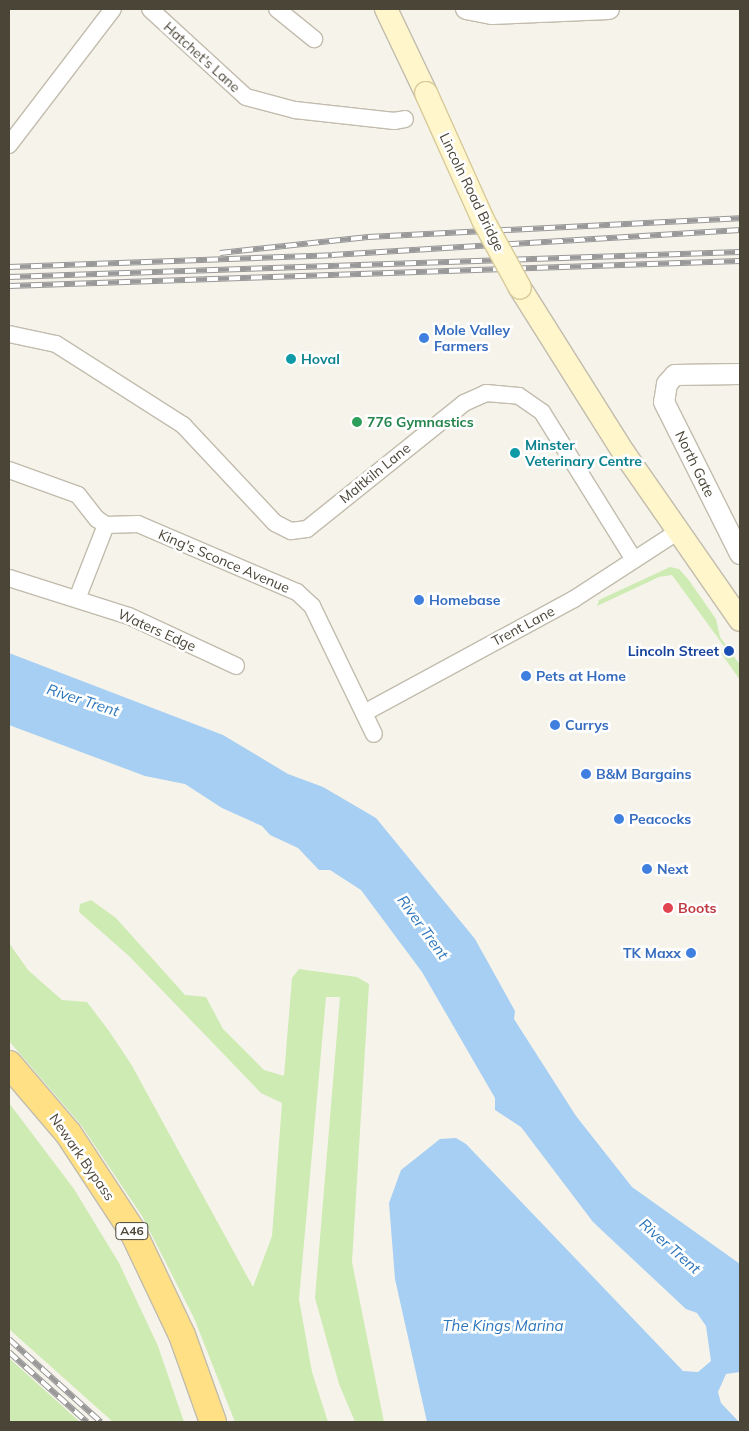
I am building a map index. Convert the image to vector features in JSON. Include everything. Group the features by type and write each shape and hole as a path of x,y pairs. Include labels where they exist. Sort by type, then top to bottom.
{"highway":[{"name":"Newark Bypass","path":"9,1064 68,1133 132,1232 182,1335 213,1422"}],"main road":[{"name":"Lincoln Road Bridge","path":"386,9 483,220 520,288 677,532 740,620"}],"street":[{"path":"9,145 113,9"},
{"path":"278,9 314,39"},
{"path":"466,9 492,14 610,9"},
{"name":"Hatchet's Lane","path":"159,12 246,97 295,110 394,121 406,119"},
{"name":"Maltkiln Lane","path":"9,334 56,344 183,425 275,523 291,531 307,529 464,403 486,393 519,396 542,412 634,560"},
{"name":"North Gate","path":"740,374 675,375 667,384 664,402 740,554"},
{"path":"9,470 78,495 97,520 106,525 77,600"},
{"name":"King's Sconce Avenue","path":"106,525 138,524 296,592 312,606 374,734"},
{"name":"Trent Lane","path":"364,713 574,599 677,532"},
{"name":"Waters Edge","path":"9,578 129,616 236,666"}],"green space":[{"path":"670,567 679,569 688,579 716,619 720,637 740,665 740,680 721,653 726,649 672,575 659,577 597,606 599,600"},
{"path":"91,900 116,918 185,995 206,997 223,1029 264,1070 284,1076 292,978 299,969 357,977 369,984 352,1262 384,1422 355,1422 339,1384 315,1298 340,997 326,997 299,1299 312,1372 328,1422 235,1422 194,1318 142,1216 81,1125 9,1041 9,943 28,970 62,1000 87,1002 109,1031 131,1064 253,1287 272,1236 282,1103 261,1093 129,956 79,912 80,904"},
{"path":"9,1103 74,1189 119,1263 158,1346 184,1422 113,1422 9,1329"},
{"path":"9,1358 80,1422 9,1422"}],"water":[{"path":"9,653 223,735 288,774 323,787 376,818 475,939 515,1011 514,1019 576,1116 632,1187 740,1264 740,1372 726,1374 718,1392 721,1403 739,1422 427,1422 395,1279 389,1203 401,1170 440,1139 456,1138 466,1144 683,1371 698,1372 711,1361 706,1326 697,1313 686,1309 593,1222 521,1127 495,1110 495,1098 422,972 361,890 330,870 319,870 298,848 270,835 262,826 222,808 185,784 145,776 9,725"}],"railway":[{"path":"220,253 368,237 740,218"},
{"path":"9,267 332,255 740,230"},
{"path":"9,277 740,252"},
{"path":"9,286 740,261"},
{"path":"9,1339 101,1422"},
{"path":"9,1352 87,1422"}],"place":[{"name":"Mole Valley Farmers","path":"424,338"},
{"name":"Hoval","path":"291,359"},
{"name":"776 Gymnastics","path":"357,422"},
{"name":"Minster Veterinary Centre","path":"515,453"},
{"name":"Homebase","path":"419,600"},
{"name":"Lincoln Street","path":"729,651"},
{"name":"Pets at Home","path":"526,676"},
{"name":"Currys","path":"555,725"},
{"name":"B&M Bargains","path":"586,774"},
{"name":"Peacocks","path":"619,819"},
{"name":"Next","path":"647,869"},
{"name":"Boots","path":"668,908"},
{"name":"TK Maxx","path":"691,953"}],"water label":[{"name":"River Trent","path":"83,700"},
{"name":"River Trent","path":"423,927"},
{"name":"River Trent","path":"670,1246"},
{"name":"The Kings Marina","path":"503,1326"}]}
